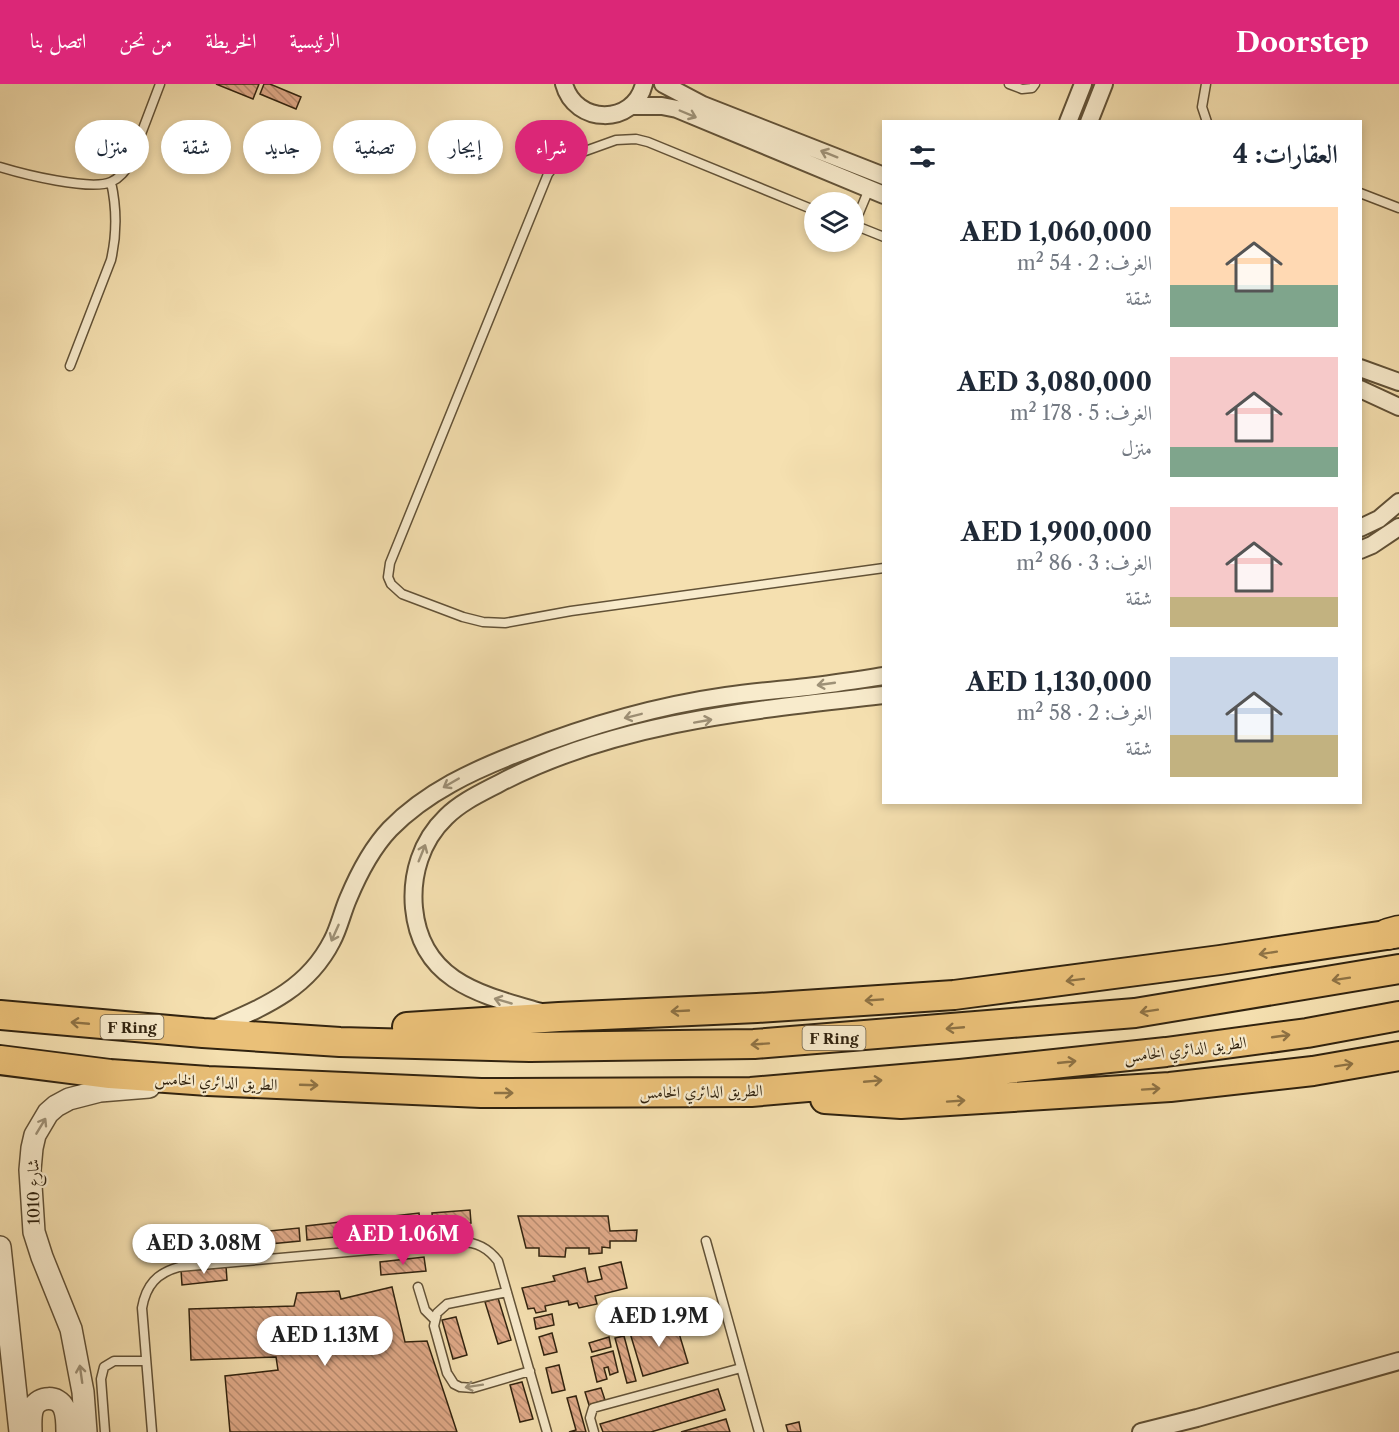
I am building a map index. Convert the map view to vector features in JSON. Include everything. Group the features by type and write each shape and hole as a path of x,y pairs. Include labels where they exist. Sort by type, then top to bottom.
{"highway":[{"path":"264,1037 559,1017 757,1008 954,995 1187,965 1395,933"},
{"name":"F Ring","path":"0,1016 340,1042 530,1047 754,1044 1136,1013 1399,969"},
{"name":"الطريق الدائري الخامس","path":"0,1060 110,1074 208,1081 481,1093 752,1092 960,1074 1166,1052 1307,1033 1399,1016"},
{"path":"752,1092 901,1104 1170,1088 1313,1071 1399,1056"}],"street":[{"path":"564,86 577,106 594,115 614,115 631,106 638,99 644,84"},
{"path":"663,84 703,105 882,175"},
{"path":"1069,120 1083,84"},
{"path":"1090,120 1104,84"},
{"path":"631,106 662,106 677,109 876,192"},
{"path":"1362,369 1399,382"},
{"path":"1362,390 1399,406"},
{"path":"1362,527 1379,519 1399,502"},
{"path":"1362,549 1399,527"},
{"path":"203,1033 273,1002 313,969 328,948 359,876 389,831 408,812 454,781 504,758 580,731 669,707 726,696 882,676"},
{"path":"559,1017 487,996 457,982 444,972 427,949 417,926 414,912 416,868 427,841 450,813 468,800 513,776 561,756 610,740 660,728 741,714 882,695"},
{"path":"504,758 513,776"},
{"name":"شارع 1010","path":"86,1432 83,1392 71,1329 34,1232 30,1170 35,1135 48,1113 69,1099 100,1091 208,1081"},
{"path":"0,1246 20,1432"},
{"path":"1142,1432 1199,1425 1399,1361"},
{"path":"31,1432 34,1406 48,1398 62,1405 66,1415 67,1432"}],"lane":[{"path":"0,167 49,179 91,185 111,182 122,174 130,163 160,84"},
{"path":"1009,84 1022,89 1032,88 1035,84"},
{"path":"1206,84 1202,106 1206,120"},
{"path":"804,206 636,139 616,140 557,162 548,174 534,207 390,562 388,577 396,590 409,597 463,617 483,622 505,623 571,611 882,568"},
{"path":"70,366 115,245 116,215 111,182"},
{"path":"864,210 876,192"},
{"path":"1362,194 1399,208"},
{"path":"864,229 882,236"},
{"path":"706,1241 759,1432"},
{"path":"152,1432 142,1308 144,1296 158,1276 179,1268 470,1242 493,1254 502,1270 547,1432"},
{"path":"418,1287 425,1310 434,1319"},
{"path":"507,1292 447,1304 441,1308 434,1319 434,1326 447,1373 449,1379 460,1387 473,1388 530,1371"},
{"path":"105,1432 101,1379 104,1367 114,1361 145,1361"},
{"path":"594,1432 590,1418 593,1408 741,1368"}],"building":[{"path":"216,84 259,84 253,99"},
{"path":"264,84 270,84 301,97 296,109 260,94"},
{"path":"470,1210 471,1223 433,1226 432,1213"},
{"path":"419,1213 421,1228 307,1240 306,1226"},
{"path":"518,1216 608,1216 610,1231 637,1230 636,1241 610,1241 610,1248 602,1247 602,1253 589,1254 589,1248 566,1248 565,1257 539,1256 539,1248 526,1248"},
{"path":"299,1228 300,1241 179,1253 178,1240"},
{"path":"424,1257 426,1271 381,1275 380,1262"},
{"path":"621,1262 627,1288 595,1296 597,1304 579,1308 577,1303 569,1305 568,1301 545,1306 546,1311 536,1313 534,1308 528,1309 522,1288 555,1281 553,1276 585,1268 588,1282 602,1279 599,1267"},
{"path":"226,1266 227,1280 182,1285 181,1270"},
{"path":"392,1287 405,1342 427,1341 457,1432 230,1432 225,1376 278,1370 276,1357 191,1360 189,1309 294,1306 297,1293 339,1291 341,1299"},
{"path":"498,1298 511,1340 498,1344 485,1302"},
{"path":"552,1314 554,1325 536,1329 534,1318"},
{"path":"456,1317 467,1355 453,1359 442,1320"},
{"path":"675,1320 688,1363 643,1376 630,1333"},
{"path":"552,1333 557,1352 544,1355 539,1337"},
{"path":"624,1336 636,1381 627,1383 615,1338"},
{"path":"609,1337 611,1347 592,1352 589,1343"},
{"path":"613,1351 618,1372 610,1375 608,1367 604,1368 607,1379 597,1382 591,1357"},
{"path":"559,1365 565,1390 552,1393 546,1368"},
{"path":"522,1382 533,1419 520,1422 510,1385"},
{"path":"601,1388 605,1400 589,1405 585,1392"},
{"path":"718,1389 725,1410 651,1432 603,1432 600,1424"},
{"path":"576,1396 586,1432 569,1432 576,1430 567,1398"},
{"path":"726,1419 730,1432 681,1432"},
{"path":"799,1422 801,1432 788,1432 786,1425"}]}
